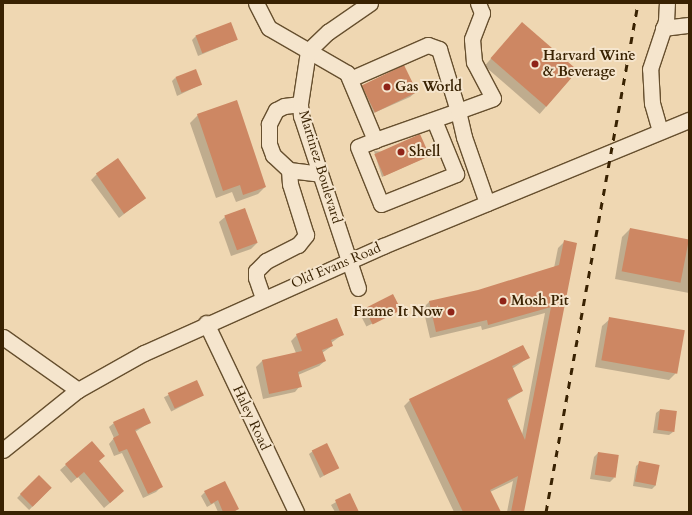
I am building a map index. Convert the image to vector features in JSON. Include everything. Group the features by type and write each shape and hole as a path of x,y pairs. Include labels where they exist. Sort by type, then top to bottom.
{"street":[{"path":"256,3 269,28 347,73 375,140"},
{"path":"308,51 328,32 370,3"},
{"path":"434,120 456,174 381,204 358,147 493,98 474,62 472,39 482,13 478,3"},
{"path":"660,131 652,103 650,69 663,28 667,3"},
{"path":"663,28 689,25"},
{"path":"350,79 428,45 439,49 458,111 464,137 487,203"},
{"name":"Martinez Boulevard","path":"308,51 300,104 301,116 358,288"},
{"path":"300,104 284,106 276,110 269,124 268,144 273,155 289,170 320,174"},
{"name":"Old Evans Road","path":"3,450 78,390 144,353 206,323 487,203 689,120"},
{"path":"263,298 256,271 266,261 298,245 306,235 290,184 289,170"},
{"name":"Haley Road","path":"206,323 296,512"},
{"path":"3,337 78,390"}],"building":[{"path":"231,22 238,40 202,53 196,36"},
{"name":"Harvard Wine & Beverage","path":"522,22 578,71 546,107 491,58"},
{"name":"Gas World","path":"404,65 417,92 375,113 362,86"},
{"path":"196,69 202,85 182,93 175,77"},
{"path":"237,100 266,187 243,195 240,185 223,191 197,114"},
{"name":"Shell","path":"420,134 430,156 384,176 374,154"},
{"path":"118,158 146,198 124,214 96,173"},
{"path":"245,208 258,243 237,250 224,216"},
{"path":"630,228 689,239 681,283 622,271"},
{"path":"564,240 577,243 524,512 511,512 518,476 490,490 501,512 463,512 409,399 523,345 530,358 512,366 523,391 507,399 525,440 551,307 488,325 487,320 436,332 429,301 478,290 559,265"},
{"path":"393,294 401,310 373,325 364,309"},
{"path":"609,317 685,330 677,374 601,360"},
{"path":"337,318 344,335 331,340 333,346 322,350 326,361 298,372 302,387 269,394 262,360 302,351 296,334"},
{"path":"197,380 204,396 175,409 168,393"},
{"path":"144,408 151,423 135,430 163,487 148,494 127,449 119,452 113,438 119,435 113,422"},
{"path":"660,409 677,411 674,432 657,430"},
{"path":"92,441 105,456 99,461 124,491 110,503 84,472 77,478 65,464"},
{"path":"327,443 339,468 324,476 312,450"},
{"path":"598,452 619,455 616,478 595,475"},
{"path":"639,461 660,465 656,486 635,482"},
{"path":"39,475 52,488 33,507 20,494"},
{"path":"225,481 239,509 233,512 223,512 218,500 211,504 204,491"},
{"path":"350,493 359,512 340,512 335,500"}],"railway":[{"path":"546,512 638,3"}],"place":[{"name":"Harvard Wine & Beverage","path":"535,64"},
{"name":"Gas World","path":"387,87"},
{"name":"Shell","path":"401,152"},
{"name":"Mosh Pit","path":"503,301"},
{"name":"Frame It Now","path":"451,312"}]}
